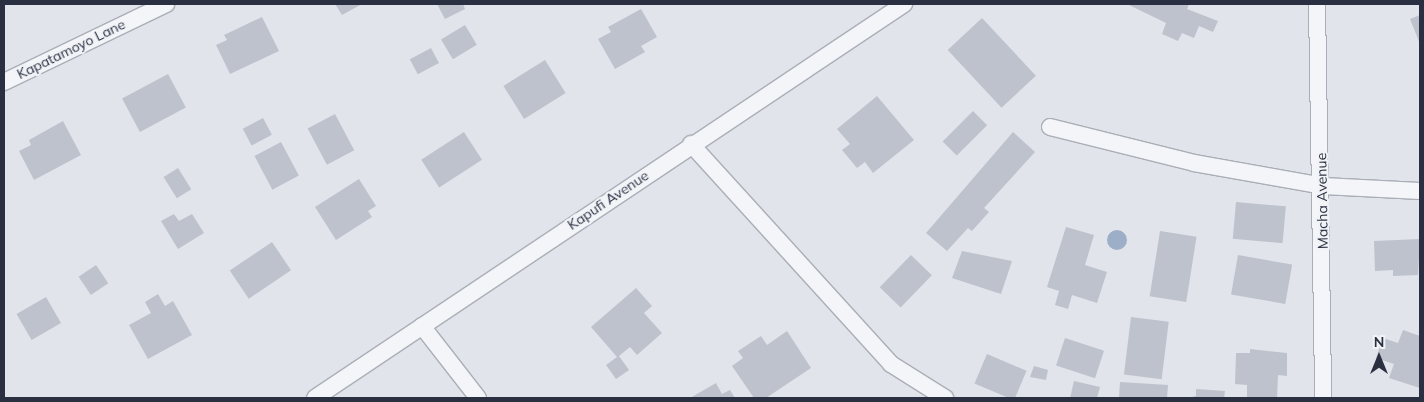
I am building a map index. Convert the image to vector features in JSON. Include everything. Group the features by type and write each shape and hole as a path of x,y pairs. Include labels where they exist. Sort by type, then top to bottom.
{"street":[{"name":"Kapatamoyo Lane","path":"4,82 166,4"},
{"name":"Kapufi Avenue","path":"315,398 691,144 904,4"},
{"name":"Macha Avenue","path":"1318,4 1323,186 1323,398"},
{"path":"1050,127 1194,163 1323,186 1420,191"},
{"path":"691,144 892,364 945,398"},
{"path":"422,326 478,398"}],"water":[{"path":"1113,230 1121,230 1127,236 1127,244 1121,250 1113,250 1107,244 1107,236"}],"building":[{"path":"335,4 362,4 342,15"},
{"path":"437,4 463,4 465,9 445,19"},
{"path":"1127,4 1189,4 1187,9 1218,21 1213,32 1199,26 1194,38 1182,33 1178,41 1162,34 1166,23"},
{"path":"641,9 657,37 641,46 645,52 615,69 598,39 611,32 608,27"},
{"path":"1420,15 1420,44 1410,19"},
{"path":"262,17 279,51 230,74 216,45 227,40 224,35"},
{"path":"982,18 1036,76 1002,108 948,50"},
{"path":"465,25 477,45 453,59 441,39"},
{"path":"431,48 439,63 418,74 410,59"},
{"path":"545,60 566,93 524,119 503,86"},
{"path":"168,74 186,108 140,132 122,98"},
{"path":"877,96 914,140 873,173 865,162 857,168 842,150 850,144 837,129"},
{"path":"973,111 987,125 957,156 943,141"},
{"path":"335,114 354,150 327,165 308,129"},
{"path":"263,118 272,135 252,146 243,129"},
{"path":"63,121 81,155 34,180 19,151 31,145 29,140"},
{"path":"464,132 482,160 439,187 421,160"},
{"path":"1013,132 1035,152 984,208 989,212 972,231 968,228 947,251 926,233"},
{"path":"281,142 299,176 272,190 255,156"},
{"path":"178,168 191,189 177,198 164,177"},
{"path":"359,179 376,206 368,211 372,217 336,240 315,207"},
{"path":"1236,202 1286,206 1283,243 1233,239"},
{"path":"174,214 179,221 192,214 204,233 178,249 161,221"},
{"path":"1066,227 1094,235 1085,265 1107,272 1097,303 1072,295 1068,309 1055,305 1059,291 1047,287"},
{"path":"1160,231 1197,237 1186,302 1150,296"},
{"path":"1420,239 1418,275 1393,276 1393,270 1375,271 1374,241"},
{"path":"272,242 291,270 249,299 230,271"},
{"path":"962,251 1012,261 1001,294 952,278"},
{"path":"911,255 932,275 901,308 880,287"},
{"path":"1238,255 1292,265 1285,304 1231,294"},
{"path":"96,265 108,283 91,295 79,277"},
{"path":"636,288 652,306 644,313 662,333 637,355 630,347 619,356 629,370 616,379 606,365 617,357 591,327"},
{"path":"158,294 165,306 173,301 192,335 148,359 129,325 151,313 145,302"},
{"path":"46,297 61,323 32,340 17,314"},
{"path":"1131,317 1169,322 1162,379 1124,375"},
{"path":"1403,330 1420,336 1420,388 1389,378 1394,364 1376,358 1383,338 1398,343"},
{"path":"787,331 811,368 766,398 754,398 732,366 743,358 738,351 761,336 767,345"},
{"path":"1065,338 1104,351 1095,378 1056,366"},
{"path":"1250,349 1287,353 1287,376 1278,375 1277,398 1247,398 1247,385 1235,384 1236,353 1250,353"},
{"path":"987,354 1027,371 1015,398 1009,398 974,383"},
{"path":"1034,366 1048,370 1046,380 1030,377"},
{"path":"1074,381 1100,387 1097,398 1070,398"},
{"path":"1120,382 1168,385 1167,398 1119,398"},
{"path":"716,383 722,394 730,390 735,398 690,398"},
{"path":"1196,389 1225,391 1224,398 1188,398 1196,396"}]}
